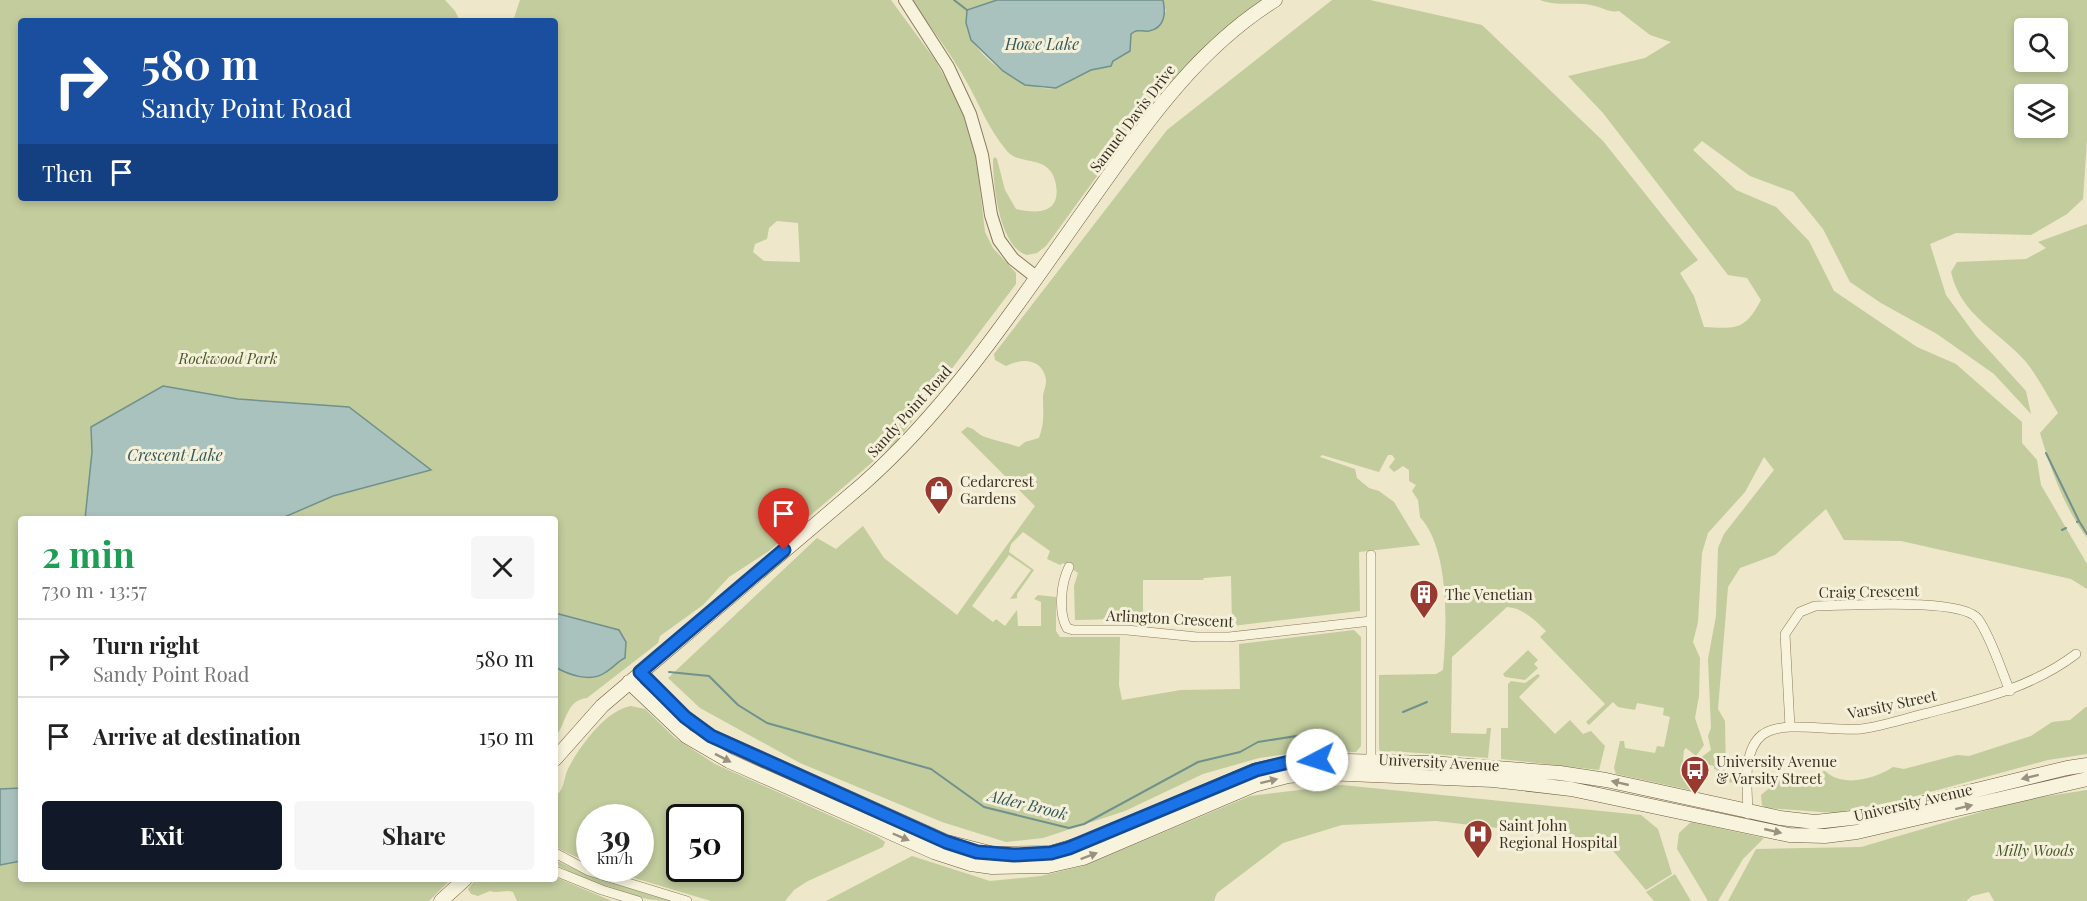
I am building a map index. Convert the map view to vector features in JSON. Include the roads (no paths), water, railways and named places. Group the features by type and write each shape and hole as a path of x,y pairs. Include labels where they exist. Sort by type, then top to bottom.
{"main road":[{"name":"Samuel Davis Drive","path":"1036,277 1141,130 1192,66 1233,30 1275,0"},
{"name":"Sandy Point Road","path":"558,756 591,717 634,677 891,458 970,366 1036,277"},
{"name":"University Avenue","path":"634,677 685,717 726,744 946,842 994,854 1032,854 1069,848 1239,776 1303,760 1571,789 1789,835 1840,835 2087,779"},
{"name":"University Avenue","path":"1371,768 1493,766 1560,773 1606,780 1796,821 1832,822 1870,816 2087,765"},
{"path":"441,901 462,882"}],"street":[{"path":"905,0 948,67 970,114 982,155 991,215 999,240 1013,259 1036,277"},
{"path":"1371,555 1371,768"},
{"name":"Arlington Crescent","path":"1069,567 1063,582 1063,619 1067,627 1073,630 1126,630 1219,638 1371,621"},
{"name":"Craig Crescent","path":"1790,727 1785,634 1795,616 1815,606 1931,605 1965,610 1978,618 2010,691"},
{"name":"Varsity Street","path":"1748,826 1748,765 1756,742 1770,731 1790,727 1846,730 1873,727 2010,691 2053,671 2076,654"},
{"path":"558,856 589,871 687,901"},
{"path":"558,872 602,890 638,901"}],"water":[{"name":"Howe Lake","path":"997,0 1163,0 1164,15 1158,27 1149,31 1133,32 1130,51 1113,61 1111,66 1091,70 1056,88 1025,85 1003,71 971,40 966,23 967,10"},
{"name":"Crescent Lake","path":"163,386 238,399 349,407 431,470 333,496 287,516 85,516 92,452 91,427"},
{"path":"558,614 619,630 626,642 625,658 606,672 594,677 567,673 558,668"},
{"path":"18,788 18,862 0,865 0,789"}],"waterway":[{"path":"954,0 967,10"},
{"path":"2046,453 2079,521"},
{"name":"Alder Brook","path":"2077,522 2079,521 2087,534"},
{"name":"Alder Brook","path":"2062,530 2066,528"},
{"name":"Alder Brook","path":"669,672 709,676 738,705 767,723 931,769 984,807 1069,828 1084,824 1198,762 1240,752 1258,742 1322,732"},
{"name":"Alder Brook","path":"1403,712 1427,702"}],"place":[{"name":"Cedarcrest Gardens","path":"939,516"},
{"name":"The Venetian","path":"1424,620"},
{"name":"University Avenue & Varsity Street","path":"1695,796"},
{"name":"Saint John Regional Hospital","path":"1478,860"}],"park label":[{"name":"Rockwood Park","path":"228,358"},
{"name":"Milly Woods","path":"2035,850"}]}
